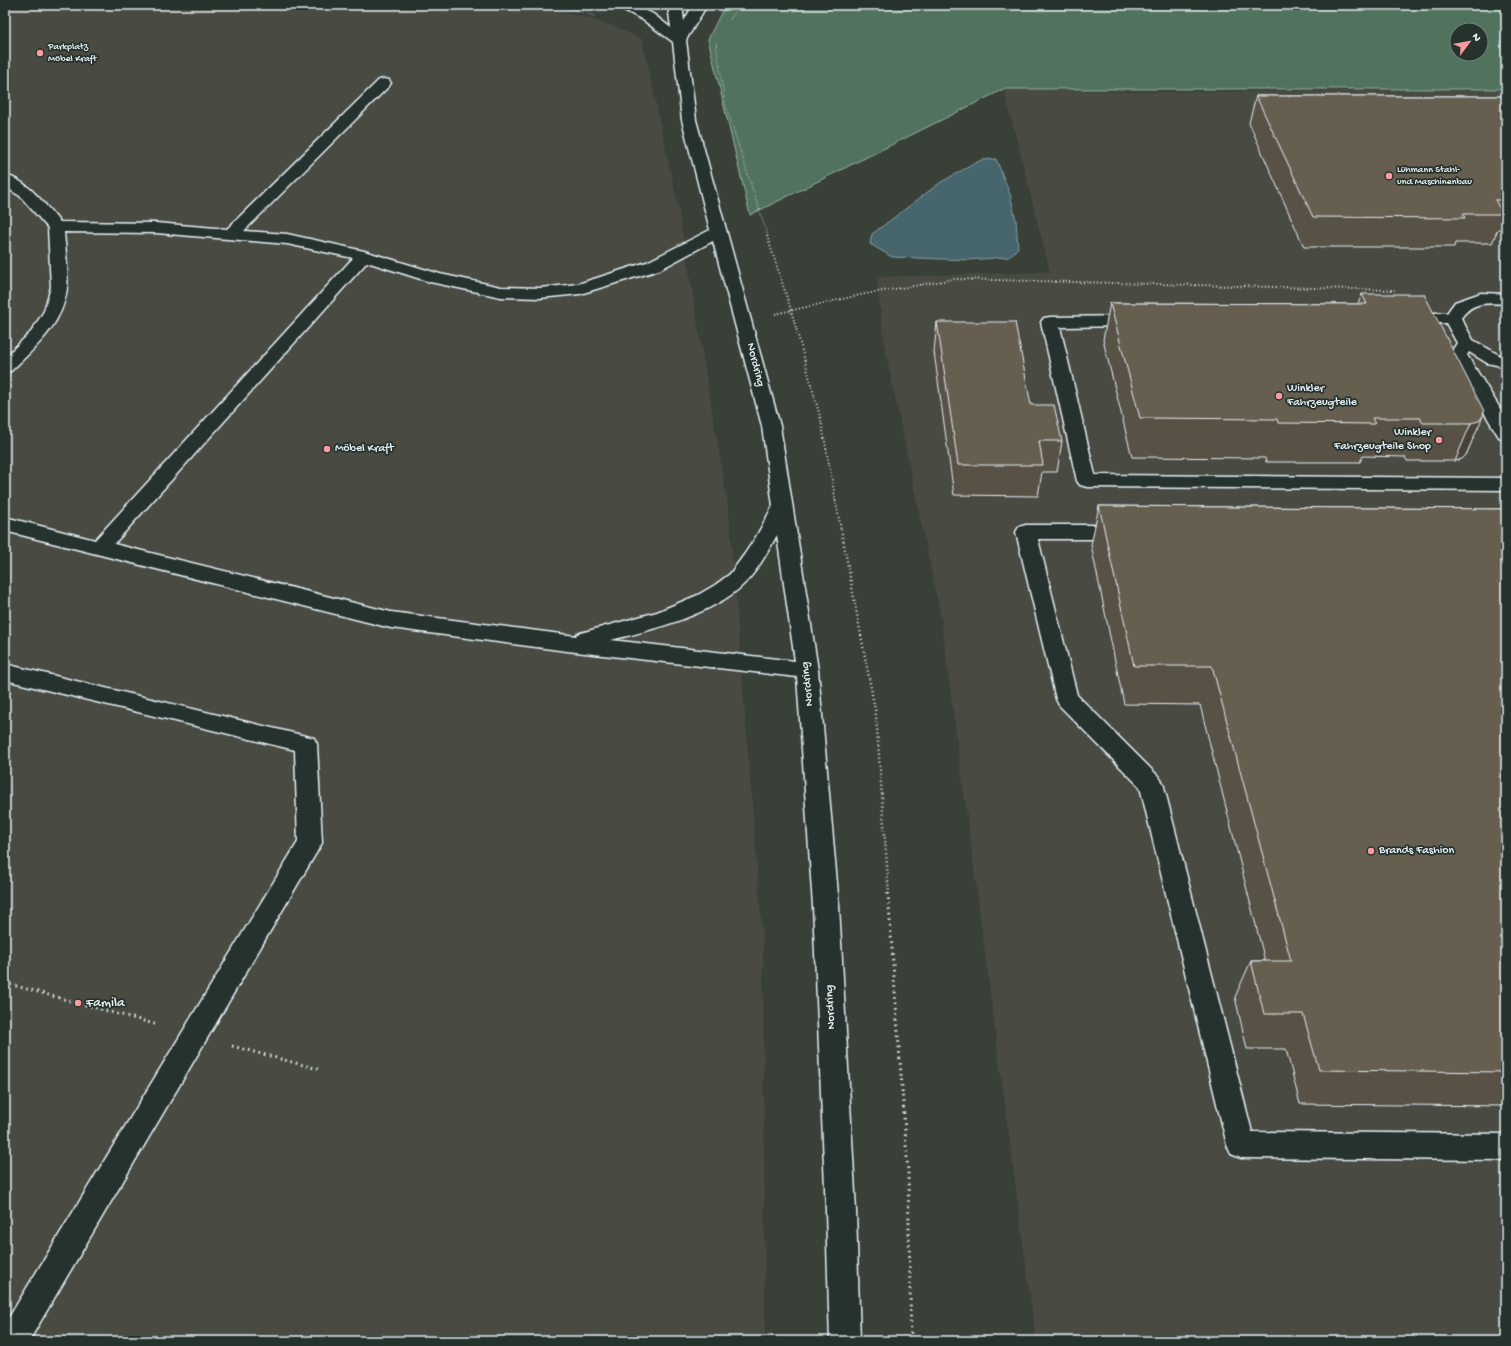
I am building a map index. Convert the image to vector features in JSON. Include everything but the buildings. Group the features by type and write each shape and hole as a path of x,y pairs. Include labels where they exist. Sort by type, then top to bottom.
{"street":[{"path":"625,5 648,17 678,40 700,5"},
{"name":"Nordring","path":"676,5 678,40 689,120 771,426 807,670 826,906 845,1341"},
{"path":"232,233 384,83"},
{"path":"5,180 26,192 56,228 60,287 53,311 38,335 5,367"},
{"path":"56,228 156,228 232,233 287,239 364,256 436,278 501,292 540,293 580,289 653,266 719,232"},
{"path":"99,548 364,256"},
{"path":"1452,318 1462,306 1481,298 1506,299"},
{"path":"1389,318 1452,318"},
{"path":"1452,318 1466,343 1493,359 1506,362"},
{"path":"1152,321 1050,322 1087,481 1506,484"},
{"path":"1466,343 1458,355 1506,433"},
{"path":"567,643 622,630 672,614 709,598 737,579 760,548 783,505"},
{"path":"5,524 391,620 567,643 807,670"},
{"path":"1144,533 1026,532 1067,699 1151,783 1241,1145 1506,1146"},
{"path":"5,672 306,744 310,843 12,1341"}],"path":[{"path":"736,8 753,5"},
{"path":"1155,5 1506,6"}],"shaded area":[{"path":"5,5 535,9 580,16 613,26 642,39 678,206 729,513 763,942 765,1341 5,1341"},
{"path":"1004,89 1131,92 1506,90 1506,1341 1036,1341 941,618 885,349 877,277 1050,272"}],"green space":[{"path":"741,5 1506,5 1506,89 1004,89 750,215 708,39 722,11"}],"water":[{"path":"996,159 1010,194 1016,220 1018,248 1009,257 967,260 892,257 870,244 872,234 941,182 981,160"}],"place":[{"name":"Parkplatz Möbel Kraft","path":"40,53"},
{"name":"Lühmann Stahl- und Maschinenbau","path":"1389,176"},
{"name":"Winkler Fahrzeugteile","path":"1279,396"},
{"name":"Winkler Fahrzeugteile Shop","path":"1439,440"},
{"name":"Möbel Kraft","path":"327,449"},
{"name":"Brands Fashion","path":"1371,851"},
{"name":"Famila","path":"78,1003"}]}
